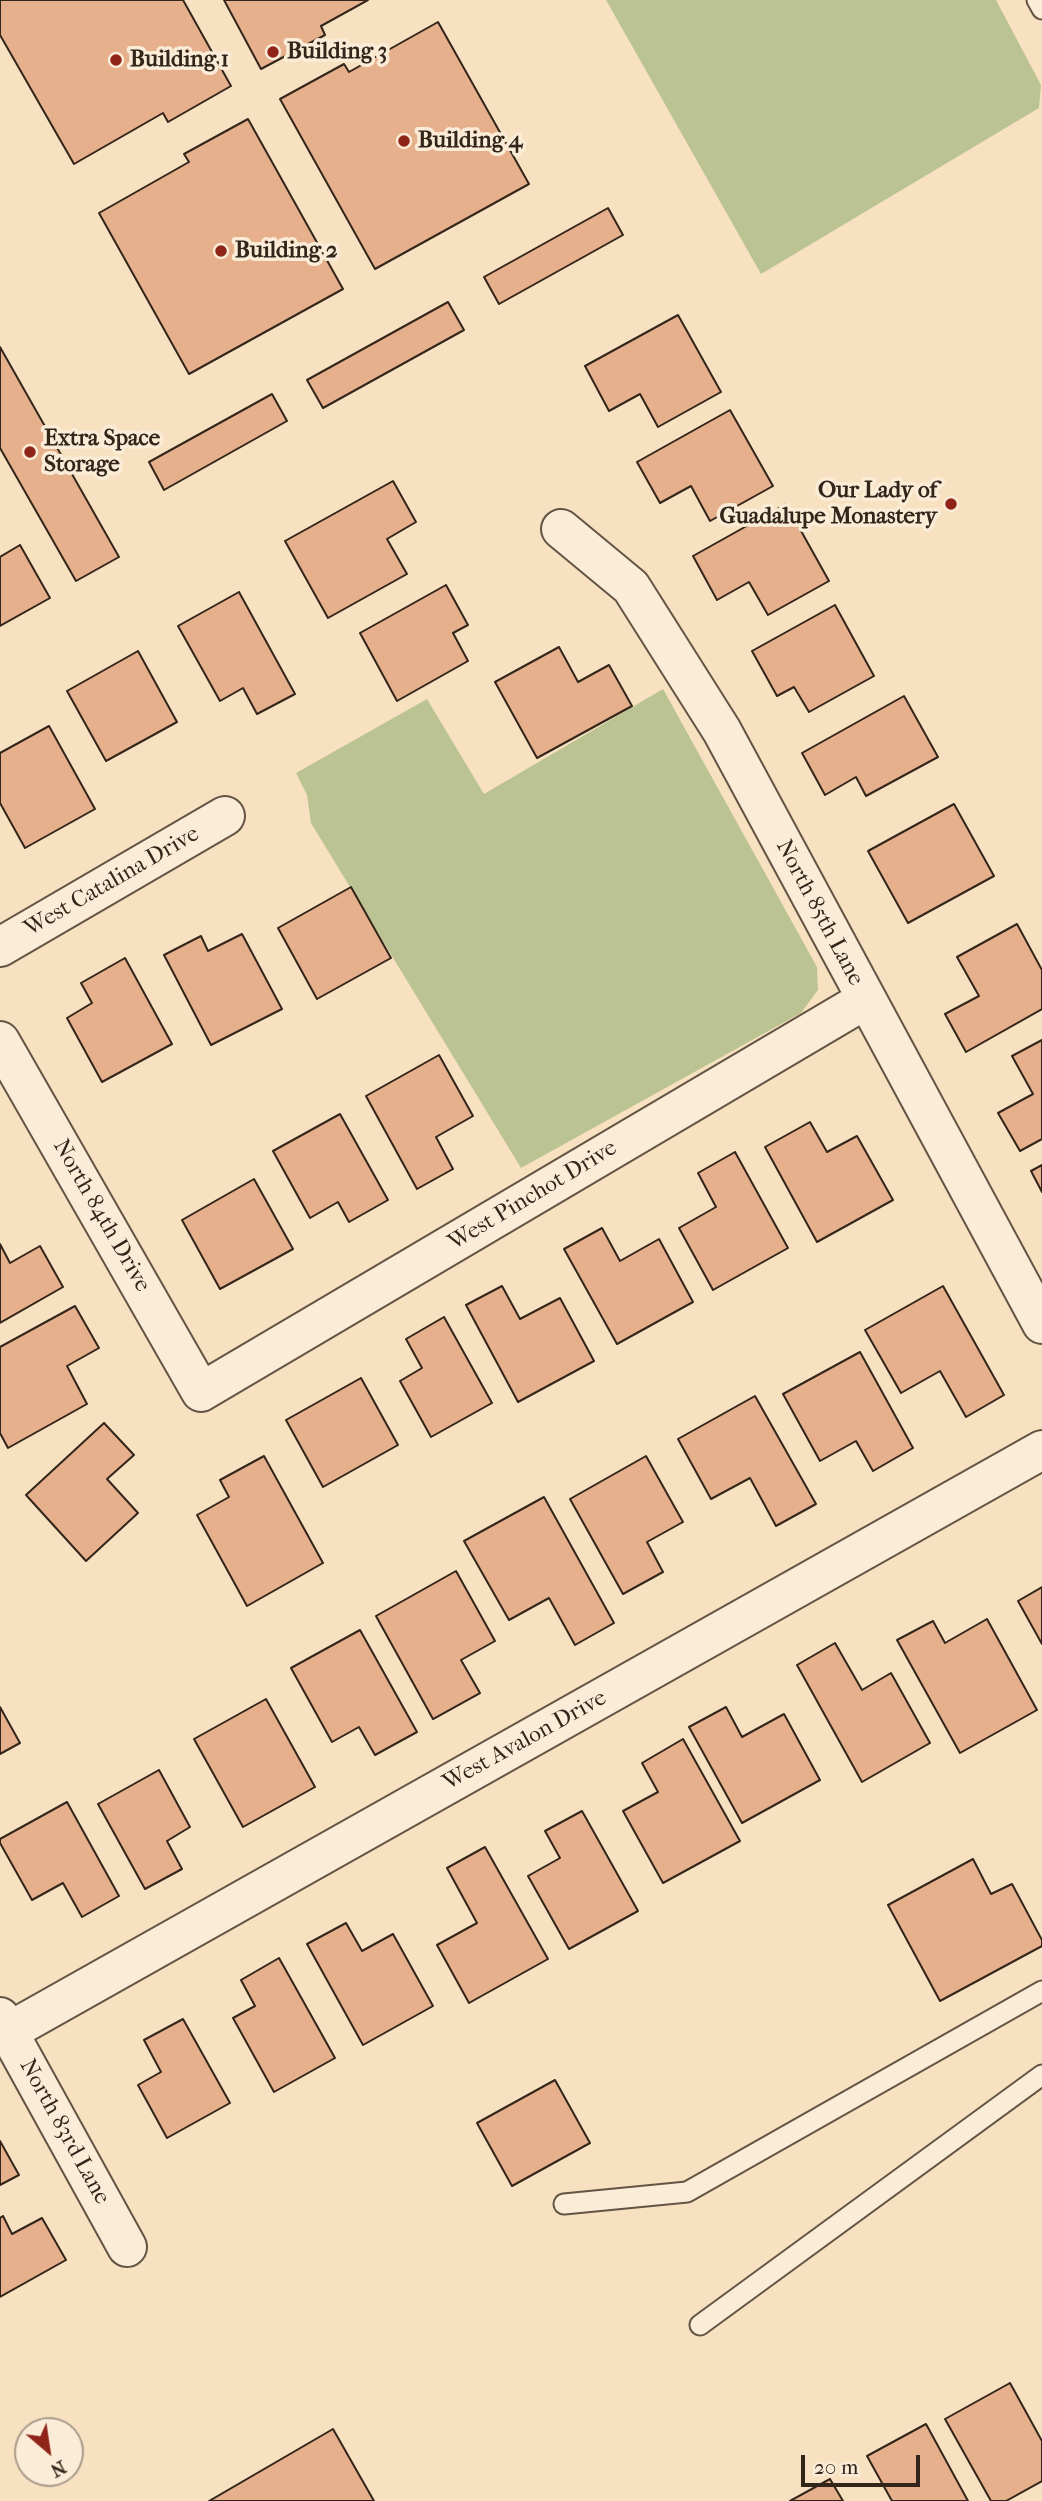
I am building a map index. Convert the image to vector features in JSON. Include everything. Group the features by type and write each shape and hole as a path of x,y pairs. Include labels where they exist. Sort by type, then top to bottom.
{"street":[{"name":"North 85th Lane","path":"561,529 631,587 722,731 1042,1324"},
{"name":"West Catalina Drive","path":"0,947 225,816"},
{"name":"West Pinchot Drive","path":"201,1392 865,1000"},
{"name":"North 84th Drive","path":"0,1041 201,1392"},
{"name":"West Avalon Drive","path":"4,2025 1042,1450"},
{"name":"North 83rd Lane","path":"4,2025 127,2247"}],"lane":[{"path":"1037,0 1042,9"},
{"path":"564,2204 687,2192 1042,1991"},
{"path":"700,2325 1042,2076"}],"green space":[{"path":"606,0 996,0 1041,85 1039,108 761,274"},
{"path":"663,689 817,967 818,990 801,1013 521,1168 311,823 307,795 296,773 427,699 484,794"}],"building":[{"name":"Building 1","path":"0,0 183,0 231,86 168,122 163,113 74,164 0,35"},
{"name":"Building 3","path":"224,0 368,0 321,26 325,35 261,69"},
{"name":"Building 4","path":"438,22 529,184 375,269 280,99 344,64 349,72"},
{"name":"Building 2","path":"248,119 343,289 189,374 99,213 189,162 184,154"},
{"path":"608,208 623,235 499,304 484,277"},
{"path":"448,302 464,330 323,408 307,380"},
{"path":"678,315 721,392 658,427 640,394 609,411 585,366"},
{"path":"0,347 119,557 76,581 0,448"},
{"path":"272,394 287,421 164,490 149,462"},
{"path":"730,410 773,486 710,521 691,486 660,503 637,462"},
{"path":"393,481 416,522 387,539 407,574 328,618 285,541"},
{"path":"786,504 829,581 768,615 749,582 717,600 693,556"},
{"path":"20,545 50,598 0,626 0,557"},
{"path":"446,585 468,625 453,633 468,661 397,701 360,633"},
{"path":"239,592 295,694 257,714 243,688 220,701 178,626"},
{"path":"835,605 874,676 809,712 794,687 777,696 752,651"},
{"path":"559,647 578,682 609,665 632,706 537,758 495,682"},
{"path":"138,651 177,722 106,761 67,691"},
{"path":"904,696 938,757 866,796 856,777 825,795 802,753"},
{"path":"49,726 95,809 25,848 0,803 0,753"},
{"path":"954,804 994,876 908,923 868,851"},
{"path":"351,887 391,958 317,999 278,928"},
{"path":"1017,924 1042,970 1042,1009 966,1052 945,1014 979,996 957,957"},
{"path":"242,934 282,1009 211,1045 164,955 201,936 208,951"},
{"path":"125,958 172,1044 102,1082 67,1018 92,1003 81,983"},
{"path":"1042,1040 1042,1139 1020,1151 998,1113 1033,1094 1012,1056"},
{"path":"439,1055 473,1116 436,1137 453,1169 417,1189 366,1096"},
{"path":"340,1114 388,1200 349,1222 338,1202 310,1218 273,1151"},
{"path":"810,1122 827,1152 857,1136 893,1200 817,1242 765,1147"},
{"path":"735,1152 788,1248 713,1290 679,1228 716,1207 698,1173"},
{"path":"1042,1165 1042,1192 1031,1171"},
{"path":"254,1179 293,1249 220,1289 182,1220"},
{"path":"602,1228 620,1261 659,1239 693,1302 617,1344 564,1249"},
{"path":"0,1244 10,1263 40,1246 63,1287 0,1323"},
{"path":"502,1286 520,1319 560,1298 594,1361 518,1402 466,1305"},
{"path":"943,1286 1004,1395 966,1417 940,1371 901,1393 865,1330"},
{"path":"75,1306 99,1348 67,1366 87,1404 8,1448 0,1433 0,1347"},
{"path":"444,1317 492,1403 431,1437 400,1381 422,1368 406,1339"},
{"path":"860,1352 913,1448 873,1471 856,1441 820,1461 783,1394"},
{"path":"361,1378 398,1445 323,1487 286,1420"},
{"path":"755,1396 816,1504 776,1526 750,1478 711,1499 678,1439"},
{"path":"104,1423 134,1455 107,1479 138,1513 86,1561 26,1495"},
{"path":"264,1456 323,1563 247,1606 197,1515 229,1497 220,1480"},
{"path":"646,1456 683,1522 647,1542 663,1572 623,1594 570,1499"},
{"path":"544,1497 614,1623 575,1645 549,1598 509,1620 464,1541"},
{"path":"456,1571 495,1641 461,1660 480,1693 433,1719 376,1616"},
{"path":"1042,1587 1042,1644 1018,1601"},
{"path":"987,1619 1037,1710 960,1753 897,1640 933,1621 945,1643"},
{"path":"360,1630 417,1732 375,1755 359,1727 332,1742 291,1668"},
{"path":"835,1643 862,1690 891,1673 930,1743 862,1782 797,1665"},
{"path":"266,1699 315,1787 243,1827 194,1739"},
{"path":"0,1707 20,1743 0,1754"},
{"path":"726,1707 742,1737 784,1714 820,1780 742,1823 689,1727"},
{"path":"683,1739 740,1841 663,1883 623,1811 658,1792 642,1763"},
{"path":"159,1770 190,1827 167,1841 182,1869 145,1889 98,1804"},
{"path":"67,1802 119,1896 82,1917 63,1883 32,1900 0,1843 0,1839"},
{"path":"582,1811 638,1911 569,1949 528,1876 560,1858 545,1831"},
{"path":"485,1847 548,1959 469,2003 437,1945 477,1923 447,1868"},
{"path":"973,1859 991,1894 1012,1884 1042,1940 1042,1946 940,2001 888,1905"},
{"path":"346,1923 362,1951 393,1934 433,2006 363,2045 307,1944"},
{"path":"279,1958 335,2058 274,2092 233,2018 255,2006 241,1980"},
{"path":"183,2019 230,2103 167,2138 138,2085 161,2072 144,2040"},
{"path":"555,2080 590,2143 512,2186 477,2123"},
{"path":"0,2141 19,2175 0,2185"},
{"path":"3,2216 12,2234 42,2218 66,2260 0,2297 0,2218"},
{"path":"1010,2383 1042,2441 1042,2481 1006,2501 991,2501 945,2419"},
{"path":"926,2424 968,2501 892,2501 867,2456"},
{"path":"333,2429 374,2501 209,2501"},
{"path":"830,2479 843,2501 790,2501"}],"place":[{"name":"Building 3","path":"273,52"},
{"name":"Building 1","path":"116,60"},
{"name":"Building 4","path":"404,141"},
{"name":"Building 2","path":"221,251"},
{"name":"Extra Space Storage","path":"30,452"},
{"name":"Our Lady of Guadalupe Monastery","path":"951,504"}]}
